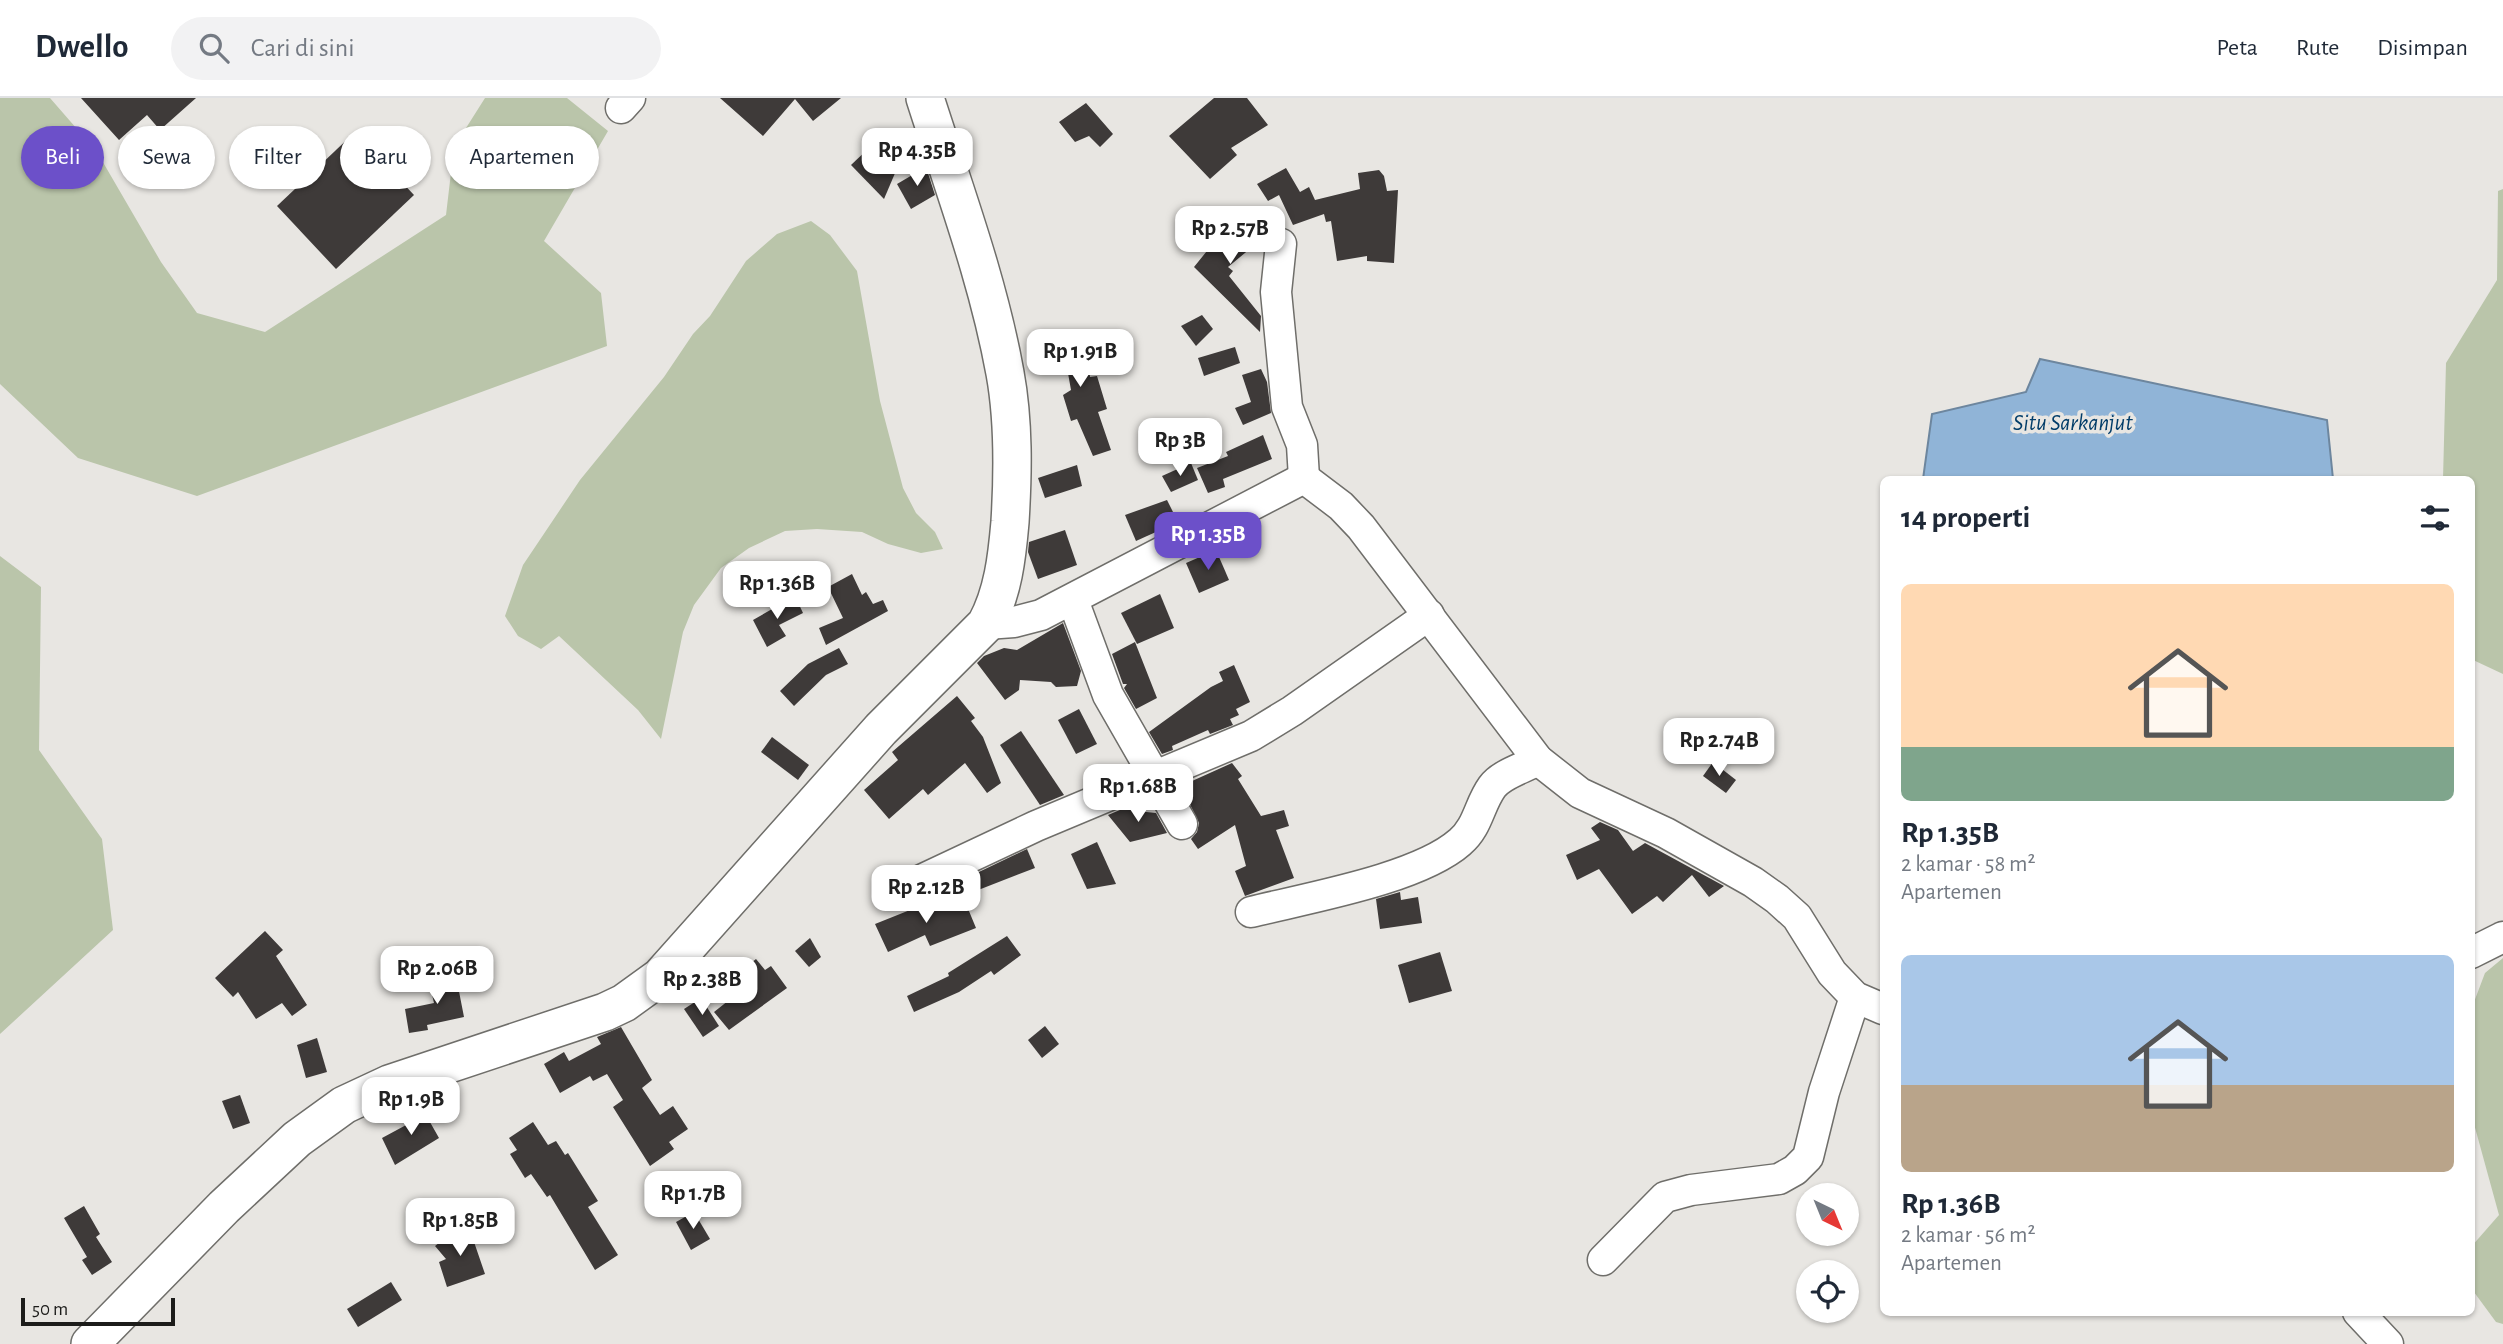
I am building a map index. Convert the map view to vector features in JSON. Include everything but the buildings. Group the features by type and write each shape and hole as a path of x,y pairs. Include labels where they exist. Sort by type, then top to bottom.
{"main road":[{"path":"90,1344 224,1207 297,1139 344,1105 389,1084 605,1012 624,1003 660,977 881,729 986,624 995,607 1007,554 1012,479 1007,385 989,299 925,98"}],"street":[{"path":"1281,244 1276,292 1287,407 1302,445 1304,478 1341,506 1361,527 1538,760 1580,793 1666,834 1753,882 1777,899 1797,917 1832,973 1855,997 1880,1008"},
{"path":"986,624 1014,622 1041,615 1304,478"},
{"path":"1073,600 1108,695 1182,824"},
{"path":"900,890 1036,826 1272,724 1429,615"},
{"path":"1251,912 1425,864 1447,852 1473,827 1494,784 1538,760"},
{"path":"2475,951 2503,937"},
{"path":"1602,1261 1665,1197 1691,1190 1779,1179 1796,1170 1808,1157 1824,1092 1855,997"},
{"path":"2362,1316 2388,1344"}],"green space":[{"path":"0,98 50,98 74,126 21,126 21,189 104,189 104,164 161,262 197,313 265,332 446,215 449,189 574,189 544,241 601,293 607,346 197,496 78,458 0,384"},
{"path":"485,98 567,98 608,131 599,146 599,126 467,126"},
{"path":"2503,189 2503,674 2475,661 2475,476 2443,476 2446,363 2497,280 2498,191"},
{"path":"811,221 830,235 857,271 880,401 903,488 916,513 935,532 943,549 921,553 888,544 862,532 817,529 785,531 749,548 721,568 694,605 683,632 661,739 638,710 559,636 541,649 518,636 505,616 523,565 580,480 664,377 693,334 710,316 746,261 777,234"},
{"path":"0,556 41,587 39,750 102,839 113,930 0,1034"},
{"path":"2503,958 2503,1324 2496,1322 2475,1293 2475,1242 2499,1215 2475,1128 2475,999 2485,973"}],"water":[{"name":"Situ Sarkanjut","path":"2040,359 2327,420 2333,476 1923,476 1932,414 2026,392"}]}
